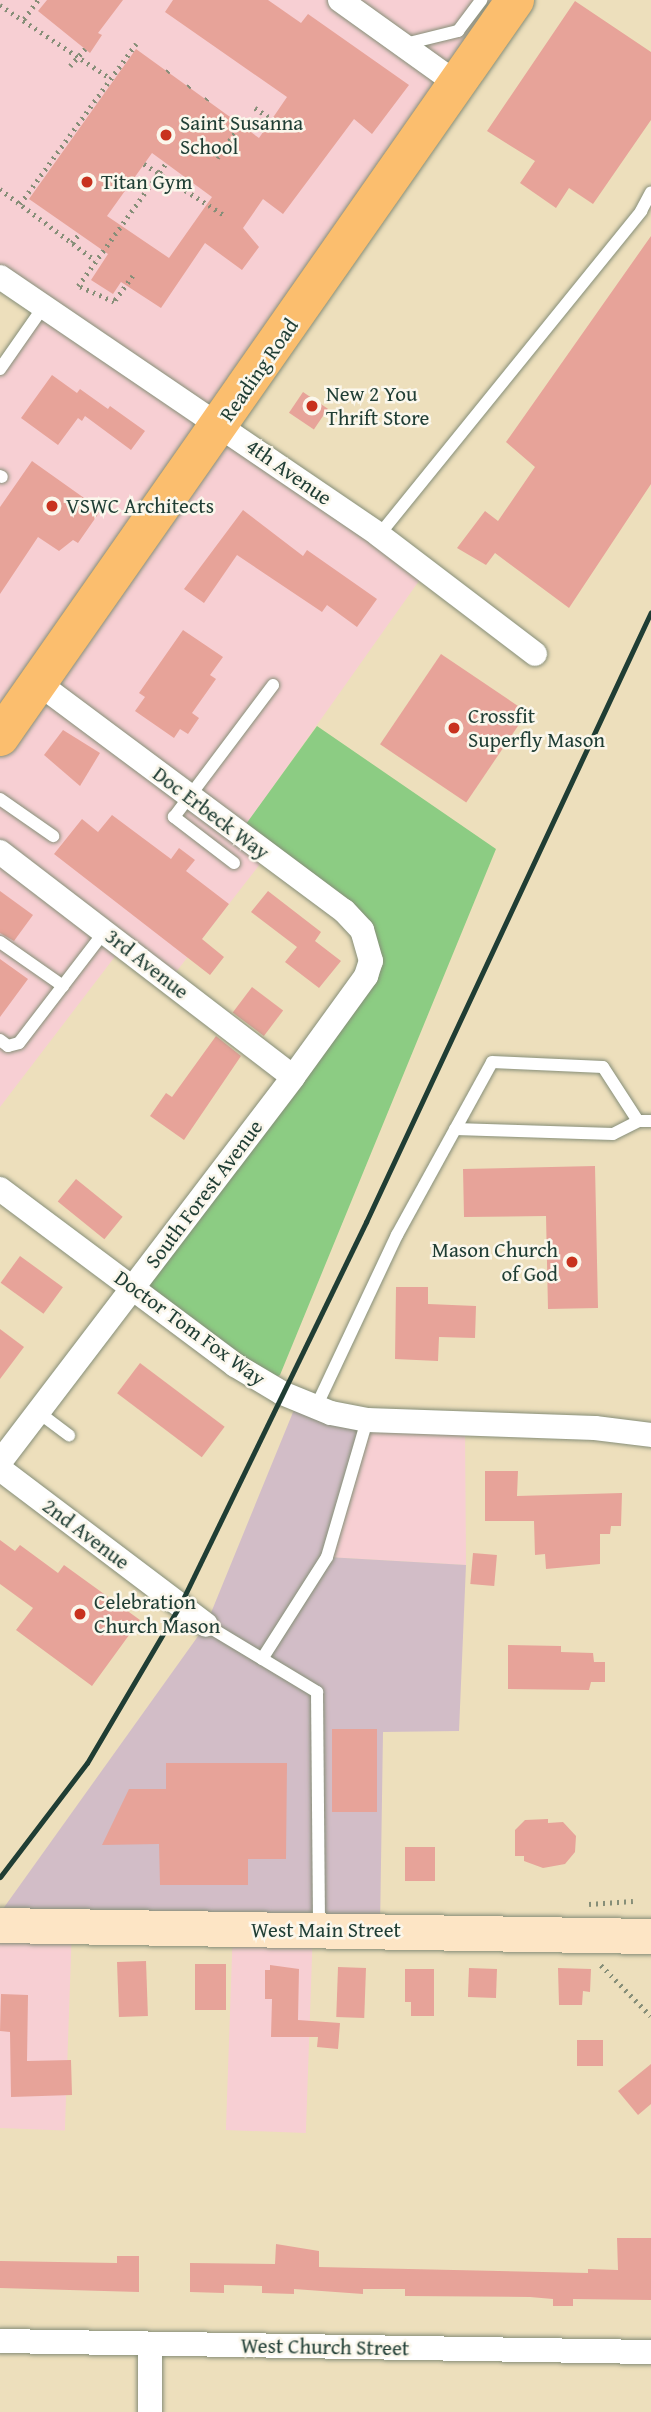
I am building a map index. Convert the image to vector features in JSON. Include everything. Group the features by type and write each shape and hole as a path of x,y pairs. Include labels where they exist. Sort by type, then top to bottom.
{"main road":[{"name":"Reading Road","path":"0,737 221,425 515,0"},
{"name":"West Main Street","path":"0,1926 319,1928 651,1936"}],"street":[{"path":"340,0 456,83"},
{"name":"4th Avenue","path":"0,277 379,535 535,654"},
{"name":"Doc Erbeck Way","path":"38,683 344,912 362,930 371,953"},
{"name":"3rd Avenue","path":"0,852 293,1077"},
{"name":"South Forest Avenue","path":"0,1462 293,1077 366,976 371,953"},
{"name":"Doctor Tom Fox Way","path":"0,1189 263,1383 316,1407 367,1420 596,1429 651,1435"},
{"name":"2nd Avenue","path":"0,1469 206,1625"},
{"name":"West Church Street","path":"0,2341 651,2352"},
{"path":"150,2344 150,2412"}],"lane":[{"path":"402,45 458,31 481,0"},
{"path":"379,535 651,192"},
{"path":"0,369 44,306"},
{"path":"234,863 174,817 273,685"},
{"path":"0,799 53,836"},
{"path":"0,1040 8,1046 19,1043 105,931"},
{"path":"0,942 63,986"},
{"path":"316,1407 397,1235 455,1129 492,1062 603,1067 644,1121 613,1134 455,1129"},
{"path":"38,1412 69,1435"},
{"path":"262,1659 327,1557 367,1420"},
{"path":"206,1625 317,1692 319,1928"}],"path":[{"path":"23,19 38,0"},
{"path":"0,5 112,79"},
{"path":"20,204 135,44"},
{"path":"70,66 85,49"},
{"path":"255,108 272,119"},
{"path":"217,158 244,120"},
{"path":"134,276 114,302 78,286 166,163"},
{"path":"144,164 224,215"},
{"path":"180,187 186,177"},
{"path":"0,189 95,260"},
{"path":"35,215 41,207"},
{"path":"72,243 79,234"},
{"path":"593,1963 614,1973 651,2016"}],"shaded area":[{"path":"0,0 515,0 221,425 426,571 239,835 267,855 169,981 123,946 0,1107 0,369 43,307 0,277"},
{"path":"298,1400 367,1420 327,1557 466,1565 459,1731 383,1732 380,1930 0,1913 206,1625"},
{"path":"367,1420 465,1426 466,1565 327,1557"},
{"path":"0,1925 72,1928 65,2130 0,2128"},
{"path":"233,1925 313,1928 306,2133 226,2130"}],"green space":[{"path":"317,726 496,849 280,1375 263,1383 133,1288 366,976 370,943 238,835"}],"building":[{"path":"47,0 123,0 98,33 102,35 90,53 38,11"},
{"name":"Saint Susanna School","path":"173,0 268,0 301,23 308,14 409,85 372,134 354,119 283,214 263,199 243,228 259,247 242,270 205,243 161,308 121,282 113,294 91,280 108,254 29,199 136,49 259,138 287,97 165,12","holes":["152,153 212,197 169,258 107,216"]},
{"path":"575,1 651,52 651,120 593,204 569,188 556,208 520,183 535,161 487,131"},
{"path":"651,236 651,484 569,608 495,553 486,565 457,548 485,511 498,521 535,467 506,442"},
{"path":"52,375 77,393 80,389 108,409 110,406 145,431 131,450 85,416 82,421 78,418 58,445 21,418"},
{"name":"New 2 You Thrift Store","path":"303,392 328,409 314,430 289,413"},
{"name":"VSWC Architects","path":"32,461 101,510 78,543 73,540 59,551 38,537 0,594 0,507"},
{"path":"243,510 303,556 307,550 377,599 357,627 327,605 322,612 237,555 204,603 184,589"},
{"path":"183,630 223,657 210,675 216,679 192,713 199,718 188,734 180,729 174,738 135,711 145,697 139,693"},
{"name":"Crossfit Superfly Mason","path":"441,654 527,712 466,803 380,744"},
{"path":"63,730 100,753 80,786 44,755"},
{"path":"112,815 171,859 179,848 195,860 186,871 229,904 202,939 224,957 210,975 54,854 82,819 98,832"},
{"path":"0,891 33,915 14,941 0,933"},
{"path":"268,891 321,932 315,941 341,961 319,988 285,962 297,947 251,912"},
{"path":"0,959 28,979 0,1017"},
{"path":"252,987 283,1010 264,1036 233,1013"},
{"path":"216,1036 241,1056 184,1140 150,1116 166,1093 172,1097"},
{"name":"Mason Church of God","path":"595,1166 598,1308 548,1309 546,1216 464,1217 463,1169"},
{"path":"76,1179 123,1217 104,1239 58,1202"},
{"path":"20,1256 63,1287 43,1314 1,1283"},
{"path":"396,1287 428,1287 428,1304 476,1306 475,1338 439,1337 438,1361 395,1359"},
{"path":"0,1329 24,1347 0,1379"},
{"path":"140,1363 225,1427 202,1457 117,1393"},
{"path":"485,1471 518,1471 517,1496 622,1493 621,1526 611,1526 610,1534 600,1534 600,1564 546,1569 545,1554 535,1555 534,1521 485,1521"},
{"name":"Celebration Church Mason","path":"0,1540 15,1551 20,1545 58,1573 64,1565 140,1620 92,1686 16,1630 33,1608 0,1584"},
{"path":"473,1553 497,1555 494,1586 470,1584"},
{"path":"508,1645 561,1646 561,1652 593,1653 594,1662 605,1662 605,1682 591,1682 589,1690 508,1689"},
{"path":"332,1729 377,1729 377,1812 332,1812"},
{"path":"166,1763 287,1763 286,1859 248,1859 248,1885 160,1885 159,1844 102,1845 129,1789 166,1789"},
{"path":"548,1819 548,1823 563,1822 576,1836 575,1852 565,1864 543,1868 524,1861 524,1856 515,1856 515,1830 525,1820"},
{"path":"405,1847 435,1847 435,1881 405,1881"},
{"path":"146,1961 148,2016 119,2017 117,1962"},
{"path":"195,1964 226,1964 226,2010 195,2010"},
{"path":"270,1965 299,1969 298,2020 340,2023 338,2049 317,2047 318,2037 271,2037 272,1999 265,1999 265,1970 270,1970"},
{"path":"338,1967 366,1968 364,2018 336,2017"},
{"path":"469,1968 497,1969 496,1998 468,1997"},
{"path":"558,1968 591,1969 590,1992 583,1991 582,2005 559,2005"},
{"path":"405,1969 434,1969 434,2016 411,2016 411,2002 405,2002"},
{"path":"1,1994 28,1995 27,2061 71,2060 72,2095 11,2097 10,2032 0,2031"},
{"path":"577,2040 603,2040 603,2066 577,2066"},
{"path":"651,2064 651,2104 638,2115 618,2091"},
{"path":"617,2238 651,2238 651,2300 573,2299 573,2306 553,2306 553,2299 530,2297 405,2296 405,2289 363,2289 363,2294 294,2289 294,2294 262,2293 262,2286 224,2285 224,2293 190,2292 190,2263 275,2264 276,2244 319,2251 319,2267 588,2273 588,2269 618,2270"},
{"path":"117,2256 139,2256 139,2292 0,2288 0,2261 117,2263"}],"railway":[{"path":"0,1877 87,1763 180,1605 366,1222 651,612"}],"place":[{"name":"Saint Susanna School","path":"166,135"},
{"name":"Titan Gym","path":"87,182"},
{"name":"New 2 You Thrift Store","path":"312,406"},
{"name":"VSWC Architects","path":"52,506"},
{"name":"Crossfit Superfly Mason","path":"454,728"},
{"name":"Mason Church of God","path":"572,1262"},
{"name":"Celebration Church Mason","path":"80,1614"}]}
